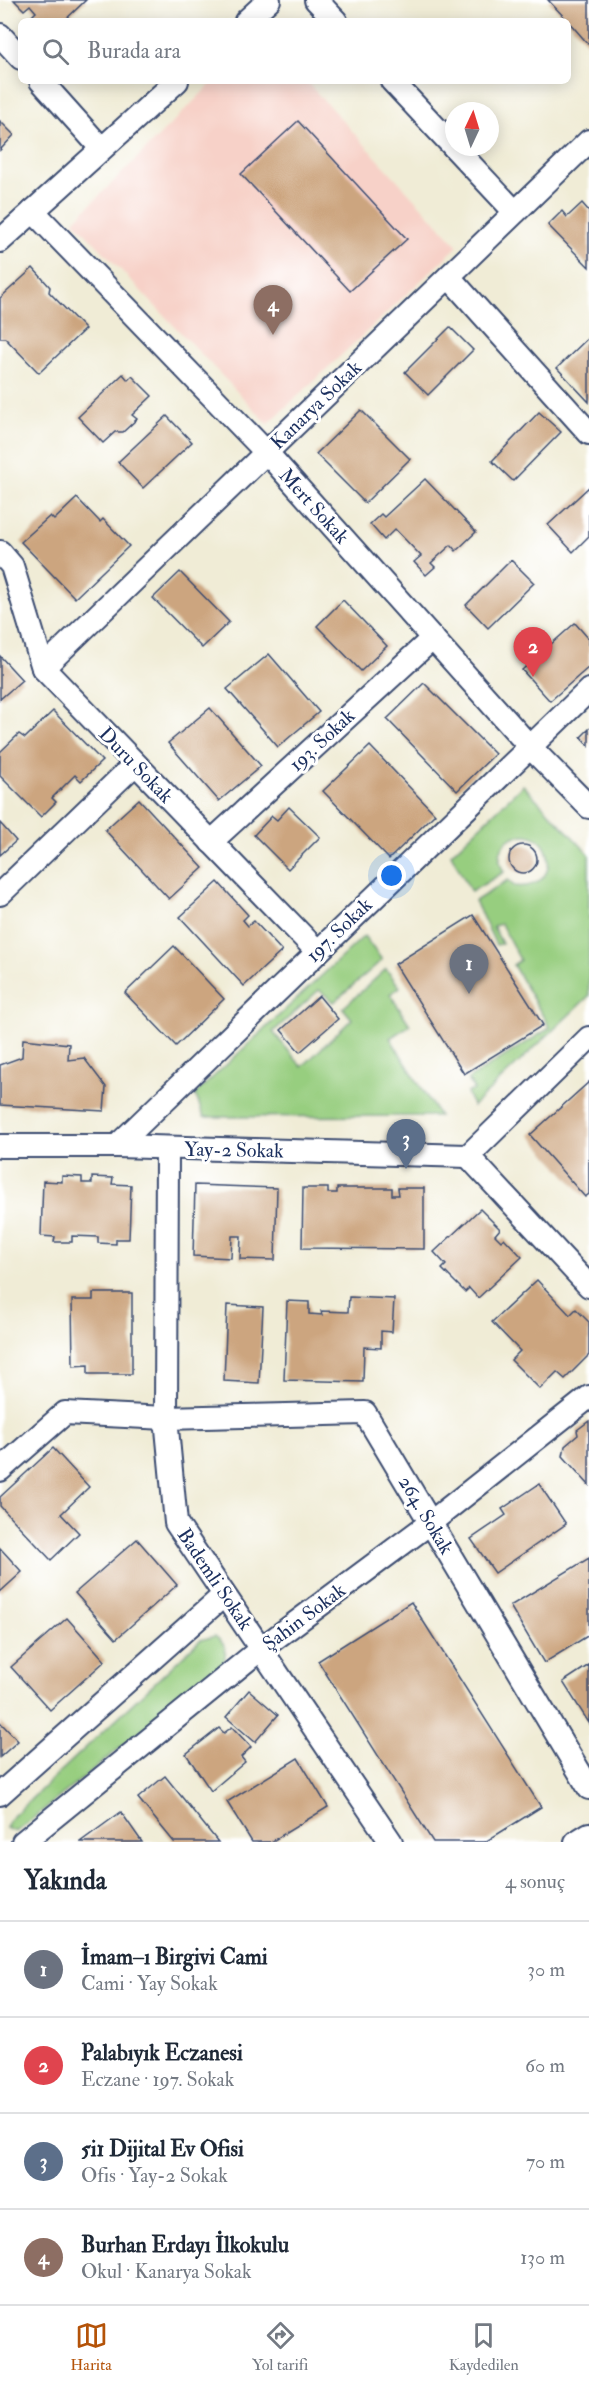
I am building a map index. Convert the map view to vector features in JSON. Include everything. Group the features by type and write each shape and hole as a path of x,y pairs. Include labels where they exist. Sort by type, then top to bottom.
{"street":[{"path":"249,18 270,0"},
{"path":"316,0 333,18"},
{"path":"0,35 18,55"},
{"path":"44,84 101,148"},
{"path":"0,242 174,84"},
{"path":"395,84 445,137"},
{"name":"Kanarya Sokak","path":"43,668 589,141"},
{"path":"462,156 515,212"},
{"name":"Mert Sokak","path":"33,211 267,453 530,747 589,807"},
{"path":"449,277 589,433"},
{"name":"Duru Sokak","path":"4,565 43,668 317,951"},
{"name":"193. Sokak","path":"211,842 433,638"},
{"name":"197. Sokak","path":"117,1146 589,690"},
{"path":"0,894 135,764"},
{"path":"589,1038 468,1156 589,1286"},
{"name":"Yay-2 Sokak","path":"0,1146 117,1146 468,1156"},
{"name":"Bademli Sokak","path":"167,1148 166,1418 176,1523 391,1842"},
{"name":"Şahin Sokak","path":"23,1842 262,1648 430,1522 589,1397"},
{"path":"0,1470 65,1413 166,1418"},
{"name":"264. Sokak","path":"166,1418 365,1413 589,1788"},
{"path":"0,1794 224,1595"},
{"path":"576,1842 589,1834"}],"shaded area":[{"path":"211,84 309,84 458,246 268,424 74,221"}],"green space":[{"path":"523,785 589,854 589,996 473,1106 467,1093 474,1090 468,1079 550,1028 513,965 520,960 501,924 493,926 502,944 496,945 475,901 508,880 514,886 530,885 541,879 547,870 546,849 539,840 530,836 511,838 504,844 500,853 500,863 504,872 471,892 451,854"},
{"path":"364,936 382,960 334,1002 319,990 273,1032 302,1067 352,1019 343,1008 386,969 400,987 390,994 410,1025 390,1038 439,1116 204,1117 195,1094"},
{"path":"215,1636 222,1642 225,1649 223,1665 16,1832 6,1828 10,1819 200,1640"}],"building":[{"path":"14,0 86,0 67,18 30,18 36,12 30,5 24,10"},
{"path":"548,0 589,0 589,45 571,24 571,18 565,18"},
{"path":"0,121 14,135 0,150"},
{"path":"298,121 407,239 350,291 241,174"},
{"path":"582,203 589,211 589,267 548,225 562,211 567,217"},
{"path":"33,268 50,287 49,292 85,329 39,373 5,338 0,338 0,298"},
{"path":"450,327 473,350 428,395 405,372"},
{"path":"589,337 589,402 557,368"},
{"path":"123,374 128,380 132,376 152,396 132,415 137,419 123,432 115,432 103,443 78,417"},
{"path":"361,410 410,459 365,503 316,454"},
{"path":"539,412 561,432 513,481 492,461"},
{"path":"167,416 192,442 143,488 118,462"},
{"path":"425,479 476,532 456,551 451,545 431,563 435,567 426,575 414,562 421,556 395,529 384,540 370,524 381,514 384,517"},
{"path":"589,487 589,536 573,552 548,525"},
{"path":"77,498 100,522 103,519 129,546 75,598 21,542 50,516 54,520"},
{"path":"511,560 534,583 488,628 466,605"},
{"path":"180,572 229,622 202,648 153,598"},
{"path":"343,600 387,646 361,671 317,626"},
{"path":"575,623 589,639 589,667 550,701 522,670"},
{"path":"269,654 319,712 278,747 227,689"},
{"path":"0,656 22,680 0,699"},
{"path":"424,683 495,754 457,791 387,719"},
{"path":"210,708 261,766 219,801 168,743"},
{"path":"53,711 102,761 81,781 75,775 52,798 56,802 41,817 0,776 0,752 19,734 25,738"},
{"path":"589,729 589,746 581,737"},
{"path":"370,746 435,814 389,859 323,791"},
{"path":"139,799 203,868 169,899 105,830"},
{"path":"289,807 320,837 288,869 254,835 272,816 277,820"},
{"path":"0,823 16,841 0,855"},
{"path":"523,845 533,849 537,859 533,869 523,873 513,869 509,859 513,849"},
{"path":"218,882 248,915 243,920 248,926 254,921 282,951 244,986 180,917"},
{"path":"473,915 543,1025 464,1074 395,964"},
{"path":"174,946 224,999 176,1046 125,993"},
{"path":"319,996 338,1019 300,1052 281,1030"},
{"path":"23,1039 69,1044 68,1060 84,1058 106,1087 104,1111 0,1105 0,1065 22,1057"},
{"path":"589,1082 589,1194 585,1197 530,1135"},
{"path":"62,1176 82,1177 82,1183 92,1183 92,1177 113,1178 112,1184 131,1185 129,1239 116,1239 116,1244 98,1243 98,1237 72,1236 72,1242 54,1242 55,1237 41,1236 43,1181 62,1182"},
{"path":"195,1185 277,1188 275,1260 240,1259 241,1236 232,1236 231,1258 193,1256"},
{"path":"303,1188 328,1188 328,1193 337,1193 337,1188 392,1188 392,1195 399,1195 398,1188 424,1188 424,1249 302,1248"},
{"path":"480,1209 500,1229 495,1235 501,1241 504,1238 522,1257 478,1298 469,1288 465,1292 442,1269 446,1265 434,1252"},
{"path":"537,1280 570,1315 576,1309 589,1322 589,1355 565,1379 557,1372 540,1389 511,1360 520,1351 492,1322"},
{"path":"93,1293 132,1293 132,1374 88,1374 88,1365 73,1366 72,1300 93,1300"},
{"path":"349,1297 394,1299 392,1332 381,1331 381,1348 364,1347 363,1382 284,1380 287,1301 309,1302 309,1314 322,1315 321,1311 348,1312"},
{"path":"227,1305 263,1307 259,1383 224,1381"},
{"path":"589,1421 589,1485 563,1456 565,1446 578,1435 577,1430"},
{"path":"53,1448 89,1487 61,1514 79,1533 51,1560 0,1506 0,1497"},
{"path":"539,1484 566,1524 495,1573 471,1539 506,1515 502,1509"},
{"path":"137,1539 177,1585 116,1639 75,1593"},
{"path":"0,1548 22,1572 0,1592"},
{"path":"589,1558 589,1635 544,1663 510,1606"},
{"path":"411,1602 541,1807 485,1842 433,1842 318,1661"},
{"path":"67,1618 105,1661 50,1710 11,1667"},
{"path":"589,1665 589,1723 563,1682"},
{"path":"249,1690 278,1715 255,1742 226,1717"},
{"path":"0,1722 18,1741 0,1757"},
{"path":"232,1727 251,1747 241,1757 245,1762 211,1791 186,1754 219,1728 224,1733"},
{"path":"298,1758 328,1807 271,1842 252,1842 227,1802"},
{"path":"165,1776 218,1842 174,1842 138,1798"},
{"path":"121,1812 142,1842 80,1842"}],"place":[{"name":"Burhan Erdayı İlkokulu","path":"273,335"},
{"name":"Palabıyık Eczanesi","path":"533,677"},
{"name":"İmam–ı Birgivi Cami","path":"469,994"},
{"name":"5i1 Dijital Ev Ofisi","path":"406,1169"}]}
